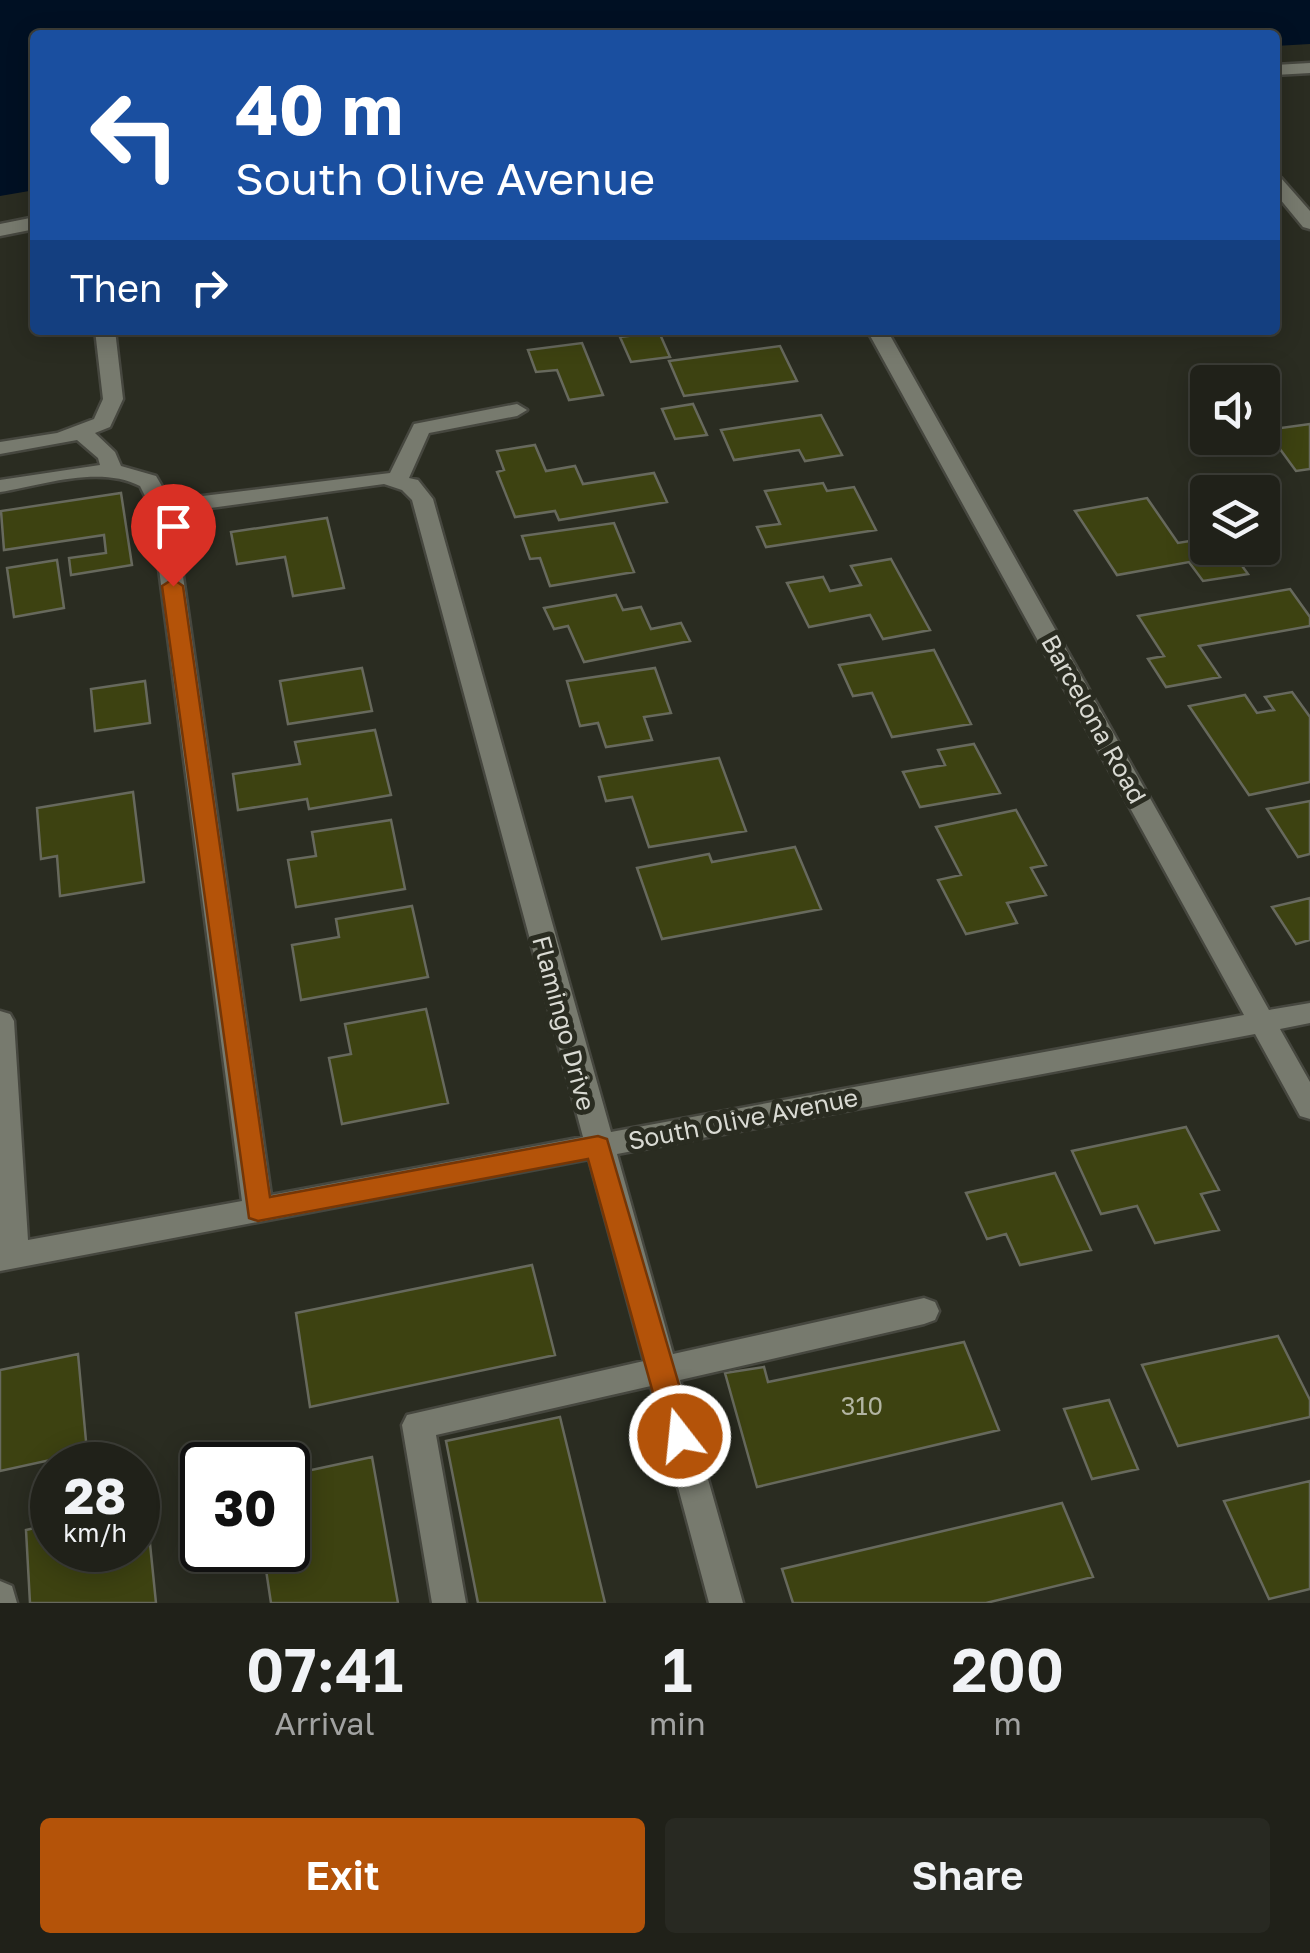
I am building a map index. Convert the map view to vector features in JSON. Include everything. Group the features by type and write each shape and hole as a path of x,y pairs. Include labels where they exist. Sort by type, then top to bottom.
{"street":[{"path":"1280,70 1310,68"},
{"path":"1280,188 1310,223"},
{"path":"0,230 30,224"},
{"path":"0,448 82,433 103,423 112,410 105,335"},
{"name":"Barcelona Road","path":"880,335 1310,1108"},
{"path":"162,508 384,478 397,481 420,428 517,410"},
{"path":"82,433 108,456 112,472"},
{"path":"0,486 112,472 135,473 152,483 162,508 258,1210"},
{"name":"Flamingo Drive","path":"397,481 410,484 422,499 726,1603"},
{"name":"South Olive Avenue","path":"7,1257 1310,1012"},
{"path":"0,1021 7,1257"},
{"path":"449,1603 418,1425 924,1312"}],"water":[{"path":"0,0 1310,0 1310,44 1280,46 1280,30 30,30 30,191 0,196"}],"building":[{"path":"660,335 670,357 631,362 620,337"},
{"path":"582,343 603,395 569,400 557,370 536,372 528,350"},
{"path":"780,346 797,381 684,396 669,361"},
{"path":"693,404 707,435 675,439 662,409"},
{"path":"821,415 842,455 805,461 799,450 734,460 721,430"},
{"path":"1310,424 1310,469 1296,471 1280,449 1280,428"},
{"path":"535,445 546,471 575,466 583,484 654,473 667,502 559,520 555,511 515,517 497,472 504,470 497,451"},
{"path":"823,483 827,491 854,487 876,530 766,547 757,527 780,524 765,491"},
{"path":"121,493 132,565 71,575 69,558 106,553 104,535 4,550 1,511"},
{"path":"1147,498 1178,543 1190,541 1190,563 1117,575 1075,511"},
{"path":"327,518 344,588 293,596 285,557 237,564 231,532"},
{"path":"614,523 634,572 550,586 540,558 530,559 522,536"},
{"path":"891,559 930,630 883,639 870,615 809,627 787,583 823,577 830,591 861,585 851,566"},
{"path":"57,560 64,608 14,617 7,568"},
{"path":"1191,565 1241,565 1248,574 1203,581"},
{"path":"1290,589 1310,617 1310,626 1199,646 1220,677 1166,687 1148,659 1164,656 1138,616"},
{"path":"616,595 623,610 641,607 651,629 681,623 690,641 584,662 568,626 554,629 544,608"},
{"path":"934,650 971,724 892,737 872,693 853,696 839,665"},
{"path":"362,668 372,711 288,724 280,681"},
{"path":"655,668 671,713 644,717 652,740 606,747 598,723 580,726 567,681"},
{"path":"145,681 150,723 95,731 91,689"},
{"path":"1292,692 1310,717 1310,782 1249,795 1189,706 1245,695 1257,713 1274,710 1265,697"},
{"path":"375,730 391,795 309,809 307,799 238,810 233,774 300,764 295,742"},
{"path":"974,744 1000,793 920,807 903,772 945,765 938,750"},
{"path":"719,758 746,831 649,847 632,797 606,801 599,777"},
{"path":"133,792 144,882 60,896 57,856 41,859 37,808"},
{"path":"1310,801 1310,854 1298,857 1267,809"},
{"path":"1016,810 1046,865 1031,868 1046,895 1007,903 1017,923 966,934 938,880 961,875 936,827"},
{"path":"391,820 405,889 296,907 288,860 316,856 312,832"},
{"path":"795,847 821,909 662,939 637,868 709,854 712,862"},
{"path":"1310,898 1310,940 1296,944 1272,907"},
{"path":"412,906 428,977 301,1000 292,945 339,937 336,919"},
{"path":"426,1009 448,1103 342,1124 329,1058 351,1054 345,1024"},
{"path":"1186,1127 1219,1190 1201,1194 1219,1230 1155,1243 1137,1206 1101,1214 1072,1151"},
{"path":"1055,1173 1091,1250 1020,1265 1006,1234 987,1239 966,1193"},
{"path":"532,1265 555,1355 310,1407 296,1313"},
{"path":"1278,1336 1310,1400 1310,1417 1178,1446 1142,1365"},
{"path":"964,1342 999,1430 757,1487 725,1373 764,1367 768,1382"},
{"path":"78,1354 86,1442 30,1442 30,1464 0,1471 0,1370"},
{"path":"1109,1400 1138,1469 1092,1479 1064,1409"},
{"path":"560,1417 605,1603 478,1603 446,1441"},
{"path":"372,1457 398,1603 271,1603 266,1572 310,1572 310,1470"},
{"path":"1310,1481 1310,1589 1269,1599 1224,1501"},
{"path":"1062,1503 1093,1577 986,1603 793,1603 782,1569"},
{"path":"30,1529 30,1572 153,1572 156,1603 30,1603 26,1530"}],"route":[{"path":"173,586 258,1210 598,1146 680,1436"}]}
